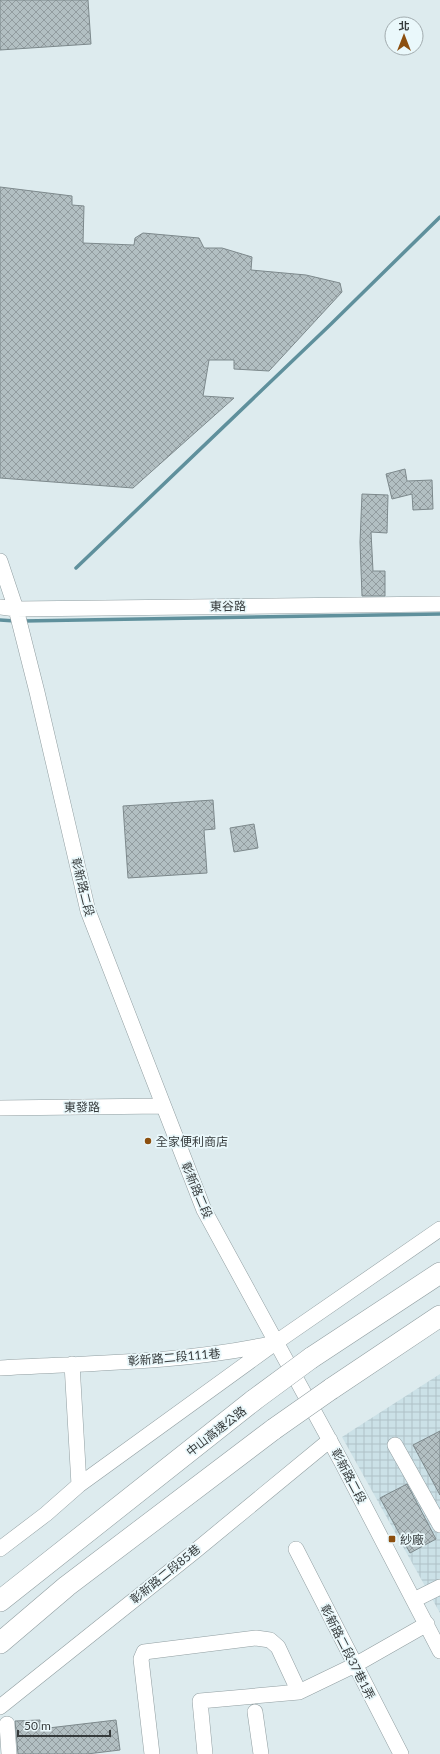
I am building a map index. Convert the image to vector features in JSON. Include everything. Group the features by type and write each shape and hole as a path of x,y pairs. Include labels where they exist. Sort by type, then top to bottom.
{"highway":[{"name":"中山高速公路","path":"0,1601 254,1400 311,1358 440,1273"},
{"path":"0,1643 67,1586 274,1429 440,1316"}],"street":[{"path":"0,561 16,609"},
{"name":"東谷路","path":"0,607 16,609 440,604"},
{"name":"彰新路二段","path":"16,609 39,700 88,911 204,1210 275,1343 330,1440 440,1652"},
{"name":"東發路","path":"0,1108 164,1106"},
{"path":"0,1549 46,1514 79,1485 275,1343 440,1229"},
{"name":"彰新路二段111巷","path":"0,1368 155,1361 236,1351 275,1343"},
{"path":"72,1364 79,1485"},
{"name":"彰新路二段85巷","path":"0,1707 194,1552 330,1440"},
{"path":"395,1445 440,1525"},
{"name":"彰新路二段37巷1弄","path":"296,1549 401,1754"},
{"path":"414,1600 438,1593"},
{"path":"205,1754 200,1701 299,1692 355,1664 426,1624"},
{"path":"152,1754 141,1659 144,1652 256,1638 270,1640 278,1647 299,1692"},
{"path":"255,1712 261,1754"},
{"path":"7,1724 9,1754"}],"shaded area":[{"path":"440,1374 440,1613 342,1437"}],"building":[{"path":"0,0 88,0 91,44 0,50"},
{"path":"0,187 72,196 72,205 84,206 83,243 134,245 135,238 143,233 199,238 204,248 222,248 252,257 251,270 306,275 340,283 342,292 269,371 234,369 234,360 209,360 203,396 234,398 133,488 0,478"},
{"path":"405,469 407,481 432,480 433,509 413,510 412,494 392,499 386,474"},
{"path":"362,494 388,495 387,533 371,532 373,571 385,571 385,596 362,596 360,542"},
{"path":"213,800 215,829 204,830 207,873 128,878 123,806"},
{"path":"254,824 258,848 234,852 230,828"},
{"path":"440,1431 440,1495 413,1445"},
{"path":"407,1484 436,1539 410,1553 380,1498"},
{"path":"40,1720 40,1729 116,1720 120,1750 87,1754 18,1754 15,1721"}],"waterway":[{"path":"76,568 331,324 440,217"},
{"path":"23,621 440,614"},
{"path":"0,620 15,621"}],"place":[{"name":"全家便利商店","path":"148,1141"},
{"name":"紗廠","path":"392,1539"}]}
